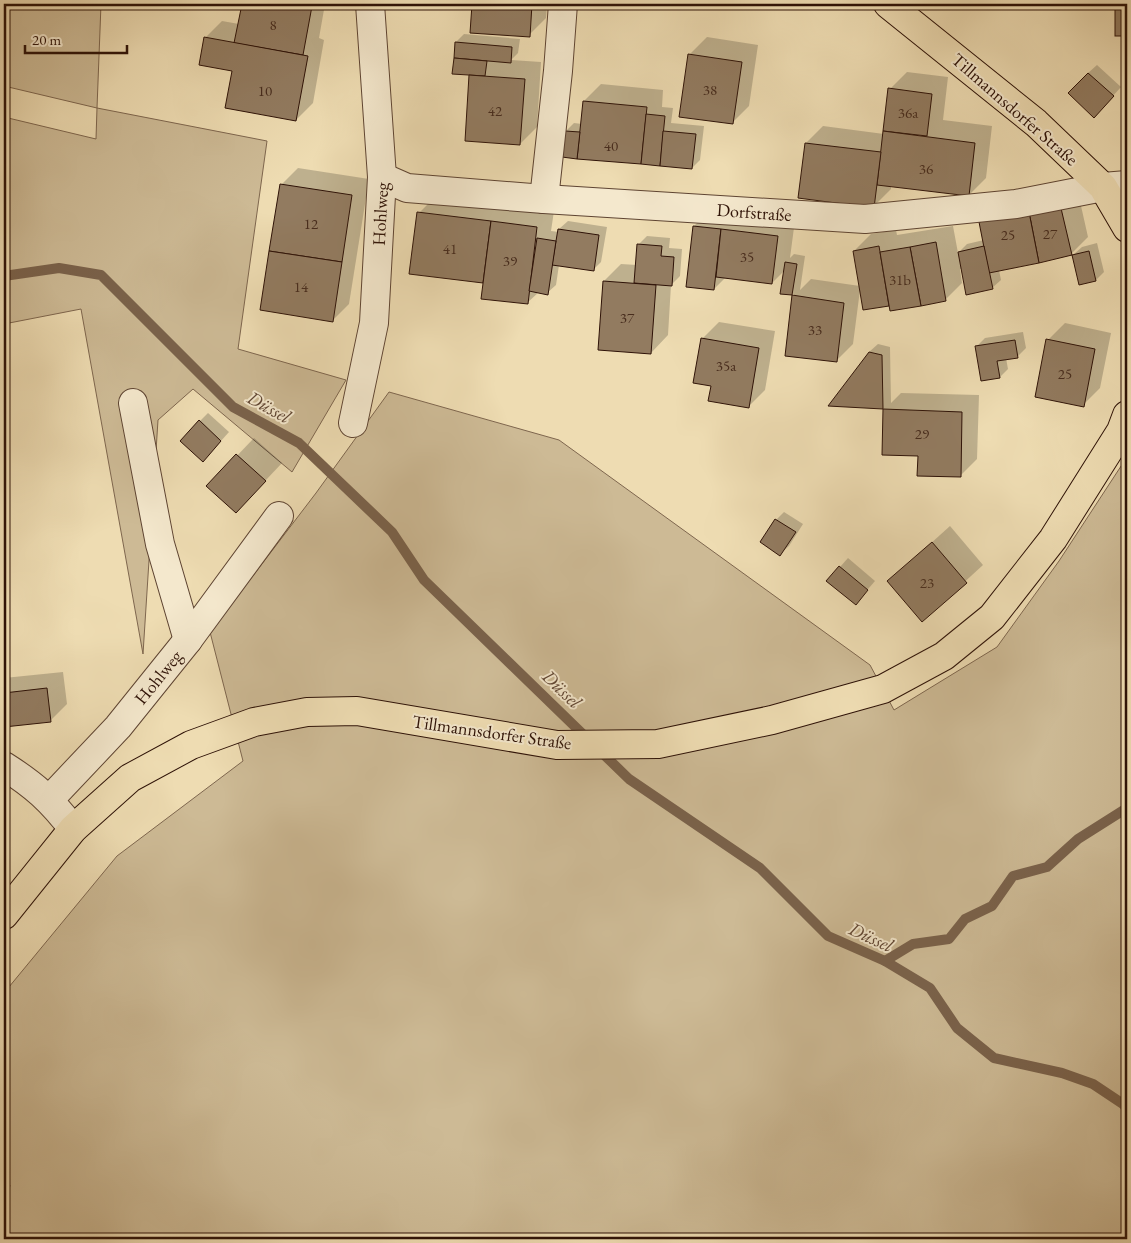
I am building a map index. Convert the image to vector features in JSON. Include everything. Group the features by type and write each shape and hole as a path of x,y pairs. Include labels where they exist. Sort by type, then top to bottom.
{"main road":[{"name":"Tillmannsdorfer Straße","path":"888,4 1115,186 1127,228"},
{"name":"Tillmannsdorfer Straße","path":"4,915 73,829 130,778 192,745 254,722 307,712 357,711 556,745 658,744 772,720 883,690 944,656 992,617 1053,539 1121,431 1127,415"}],"street":[{"name":"Hohlweg","path":"353,423 374,323 382,177 370,4"},
{"path":"544,199 558,70 562,4"},
{"name":"Dorfstraße","path":"382,177 408,188 544,199 865,219 1016,204 1115,186"},
{"path":"132,403 160,544 188,640"},
{"name":"Hohlweg","path":"49,800 118,727 188,640 279,516"},
{"path":"4,766 30,783 49,800 73,829"}],"shaded area":[{"path":"4,4 101,4 97,108 4,86"},
{"path":"97,108 267,141 238,349 346,380 292,472 193,389 158,420 143,654 81,309 4,324 4,117 96,139"},
{"path":"389,392 559,440 870,665 894,710 997,647 1059,561 1127,457 1127,1239 4,1239 4,1215 10,1185 4,1180 4,993 117,856 243,761 210,632 316,493"}],"building":[{"path":"242,4 301,4 312,6 303,55 234,43"},
{"path":"472,4 532,4 530,37 470,33"},
{"path":"1115,4 1127,4 1127,36 1115,36"},
{"path":"204,37 308,56 296,121 225,108 232,71 199,65"},
{"path":"455,42 512,47 511,63 454,58"},
{"path":"688,54 742,62 733,124 679,117"},
{"path":"454,58 487,61 485,76 452,74"},
{"path":"1088,73 1114,96 1094,118 1068,93"},
{"path":"469,75 525,79 520,145 465,141"},
{"path":"888,88 932,94 927,136 883,131"},
{"path":"583,101 647,107 641,164 577,159"},
{"path":"646,114 665,116 660,166 641,164"},
{"path":"565,131 580,132 577,159 562,157"},
{"path":"663,131 696,134 692,169 660,166"},
{"path":"883,131 975,143 969,196 877,185"},
{"path":"805,143 881,152 874,208 798,198"},
{"path":"280,184 352,195 342,262 269,251"},
{"path":"1060,204 1072,255 1039,263 1029,212"},
{"path":"417,212 491,221 483,283 409,274"},
{"path":"1029,212 1039,263 989,273 979,222"},
{"path":"491,221 537,227 528,304 481,299"},
{"path":"693,226 721,229 714,290 686,287"},
{"path":"558,229 599,235 594,271 552,265"},
{"path":"721,229 778,236 772,284 716,277"},
{"path":"537,238 556,241 548,295 529,291"},
{"path":"936,242 946,301 921,306 910,247"},
{"path":"637,244 662,246 661,256 674,257 672,286 634,283"},
{"path":"879,246 889,306 863,310 853,251"},
{"path":"984,246 993,289 966,295 958,252"},
{"path":"910,247 921,306 890,311 880,252"},
{"path":"269,251 342,262 333,322 260,310"},
{"path":"1089,251 1096,281 1079,285 1072,255"},
{"path":"785,262 797,264 792,295 780,294"},
{"path":"603,281 656,285 651,354 598,350"},
{"path":"792,295 844,303 837,362 785,356"},
{"path":"701,338 759,348 749,408 708,401 711,386 693,383"},
{"path":"1046,339 1095,349 1084,407 1035,397"},
{"path":"1015,340 1018,358 997,361 1000,378 981,381 975,346"},
{"path":"869,352 882,355 883,409 828,406"},
{"path":"883,409 962,412 961,477 917,476 918,456 882,455"},
{"path":"199,420 221,441 203,462 180,441"},
{"path":"236,454 266,481 236,513 206,486"},
{"path":"775,519 796,532 780,556 760,542"},
{"path":"932,542 967,583 922,622 887,581"},
{"path":"839,566 868,590 856,605 826,581"},
{"path":"47,688 51,722 4,727 4,693"}],"waterway":[{"name":"Düssel","path":"4,276 59,268 101,275 233,407 299,443 392,532 424,580 629,779 760,868 828,936 885,961 930,988 957,1028 994,1058 1062,1073 1093,1084 1123,1104 1127,1109"},
{"path":"885,961 913,944 949,939 965,919 992,906 1013,876 1047,867 1078,839 1127,808"}]}
